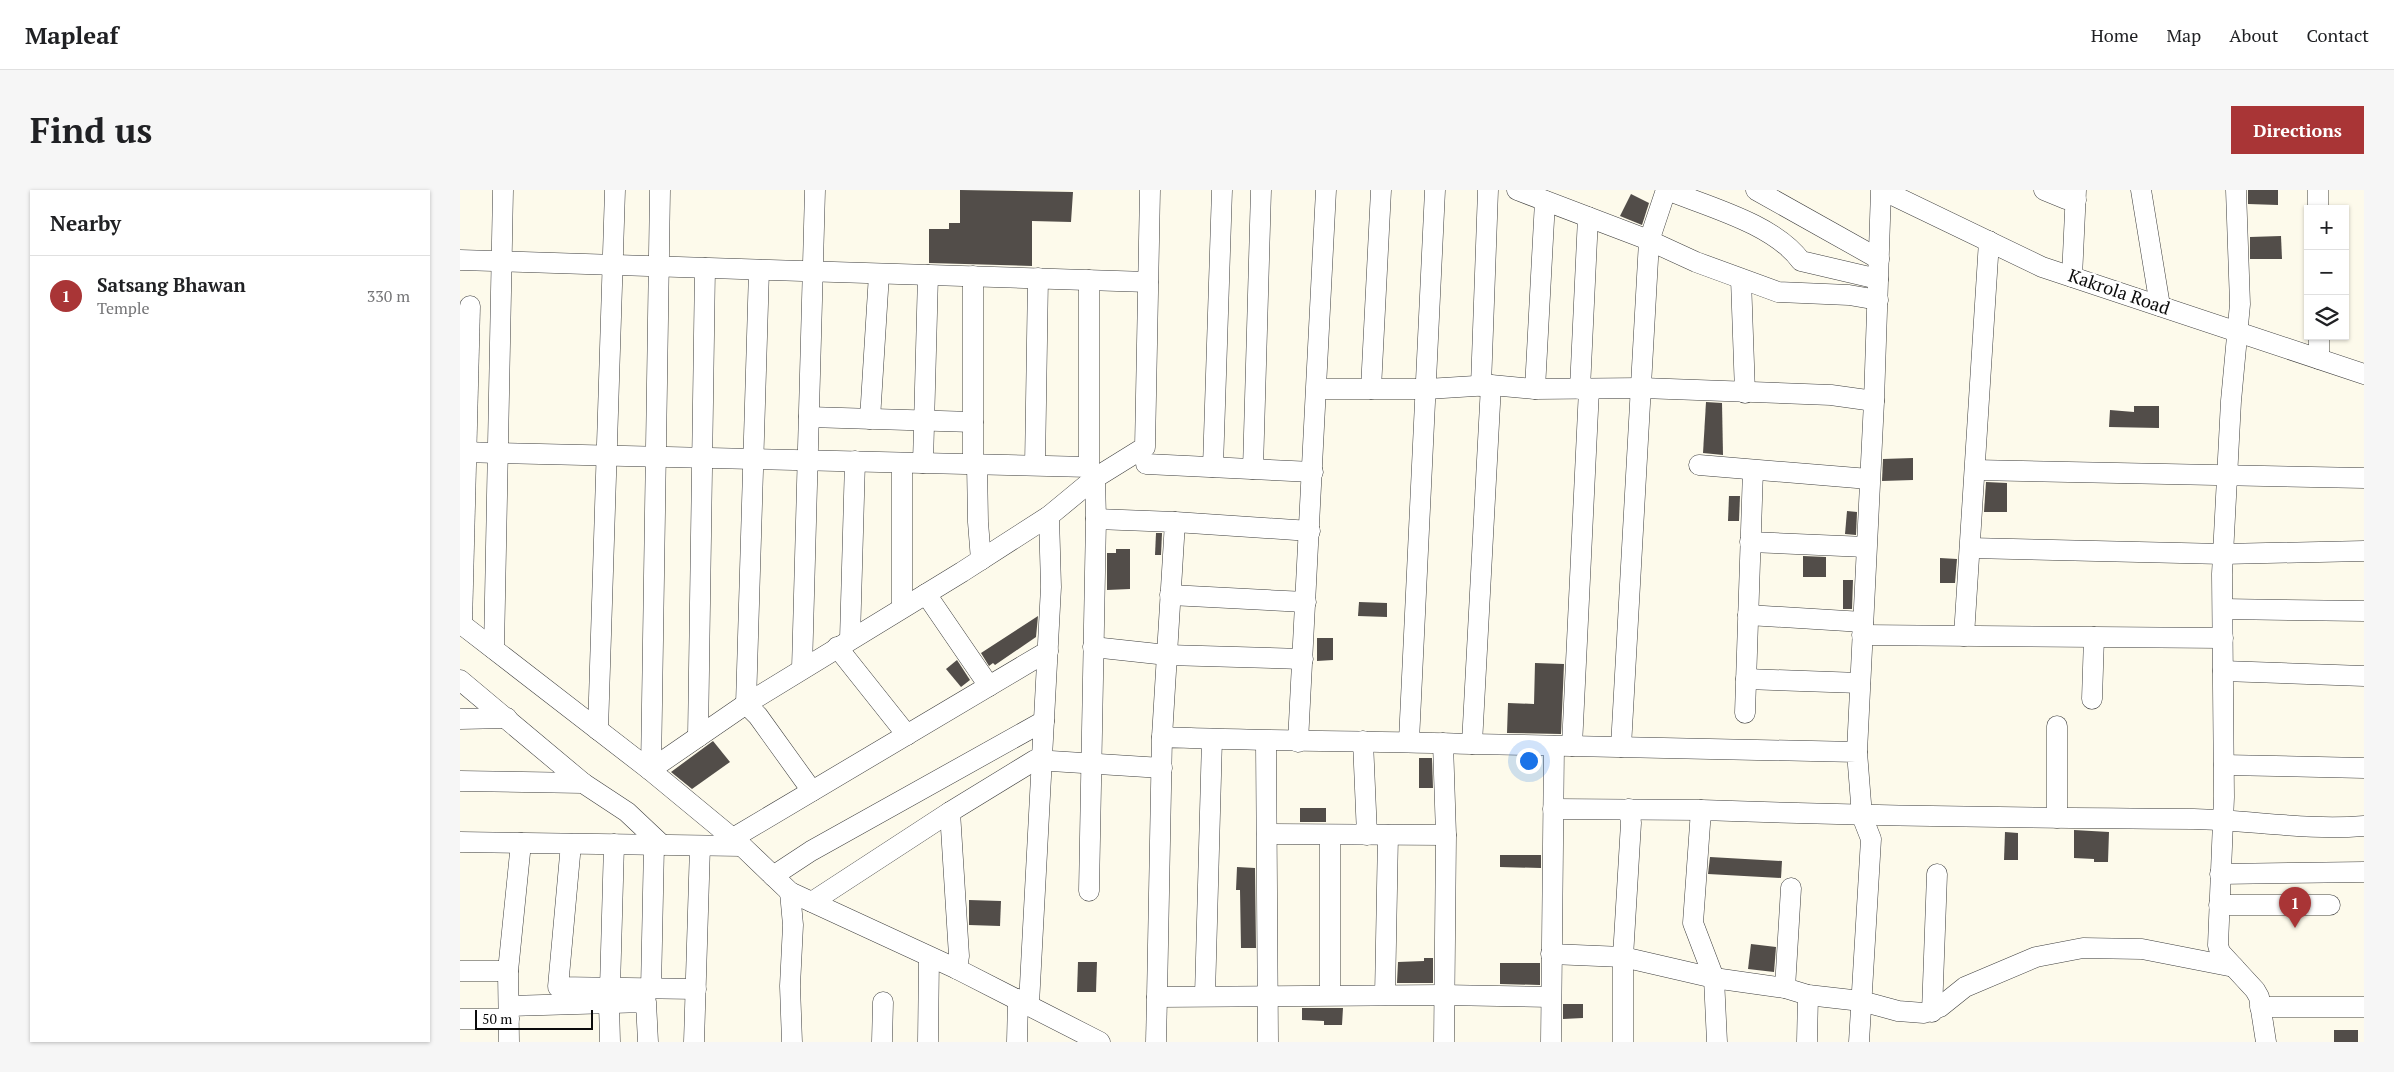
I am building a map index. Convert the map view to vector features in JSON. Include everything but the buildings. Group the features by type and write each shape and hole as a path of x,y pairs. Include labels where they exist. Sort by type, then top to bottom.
{"street":[{"path":"494,649 503,190"},
{"path":"598,730 614,190"},
{"path":"651,769 660,190"},
{"path":"802,669 815,190"},
{"path":"651,769 746,704 981,560 1049,516 1092,472 1147,445 1150,190"},
{"path":"1213,467 1222,190"},
{"path":"1253,469 1261,190"},
{"path":"1298,742 1326,190"},
{"path":"1371,389 1381,190"},
{"path":"1409,741 1435,190"},
{"path":"1472,744 1486,385 1488,190"},
{"path":"1517,190 1649,241 1696,262 1778,292 1849,295 1878,300"},
{"path":"1621,747 1649,241 1666,190 1761,228 1790,248 1804,263 1879,269"},
{"path":"1756,190 1879,269"},
{"path":"1859,1042 1871,839 1862,816 1857,752 1882,190"},
{"name":"Kakrola Road","path":"1882,190 2042,267 2364,374"},
{"path":"2044,190 2066,199 2076,195 2072,276"},
{"path":"2141,190 2160,306"},
{"path":"2236,190 2240,304 2236,332 2223,554 2224,765 2218,944 2220,952 2255,990 2266,1042"},
{"path":"2318,190 2318,205"},
{"path":"1535,389 1545,200"},
{"path":"1551,1042 1553,809 1563,746 1584,389 1588,217"},
{"path":"1964,636 1989,241"},
{"path":"460,260 1148,282"},
{"path":"698,737 700,458 705,268"},
{"path":"759,270 746,704 758,716 812,791"},
{"path":"870,419 879,274"},
{"path":"923,463 928,275"},
{"path":"973,276 973,422 981,560"},
{"path":"1035,465 1038,278"},
{"path":"1741,279 1745,392"},
{"path":"1089,280 1092,472 1096,519 1089,892"},
{"path":"470,306 462,453 461,624 651,769 738,842 790,892 957,969 1023,1002 1067,1034 1100,1042"},
{"path":"2319,340 2319,360"},
{"path":"1317,389 1427,389 1486,385 1535,389 1642,388 1830,395 1874,401"},
{"path":"809,417 973,422"},
{"path":"462,453 1035,465 1092,472"},
{"path":"855,462 844,643 907,735"},
{"path":"902,462 902,608"},
{"path":"1146,464 1313,472"},
{"path":"1699,465 1869,479"},
{"path":"1745,713 1753,470"},
{"path":"1975,470 2364,478"},
{"path":"1017,1042 1023,1002 1043,760 1051,587 1049,516"},
{"path":"1096,519 1310,531"},
{"path":"1156,1042 1162,737 1175,522"},
{"path":"1750,542 1866,547"},
{"path":"1970,548 2223,554 2364,551"},
{"path":"926,594 989,686"},
{"path":"1170,595 1306,602"},
{"path":"2223,610 2364,611"},
{"path":"1748,615 1862,629 1964,636 2223,638"},
{"path":"2092,700 2094,637"},
{"path":"1093,648 1167,655 1303,659"},
{"path":"460,842 700,846 738,842 812,791 1048,651"},
{"path":"2223,671 2364,676"},
{"path":"460,680 583,783 627,812 658,845 652,989"},
{"path":"1746,680 1860,683"},
{"path":"460,718 507,718"},
{"path":"773,876 811,851 1044,721"},
{"path":"2057,726 2057,818"},
{"path":"1162,737 1298,742 1409,741 1857,752"},
{"path":"1205,995 1212,739"},
{"path":"1266,741 1268,1042"},
{"path":"1363,741 1366,835"},
{"path":"1443,743 1446,835 1444,1042"},
{"path":"812,902 950,812 1031,762 1043,760 1162,768"},
{"path":"2224,765 2364,768"},
{"path":"460,781 583,783"},
{"path":"1553,809 1701,810 1862,816 2222,819 2333,829 2364,826"},
{"path":"1623,1042 1623,956 1631,822 1629,809"},
{"path":"1701,810 1693,923 1714,978 1717,1042"},
{"path":"950,812 959,956 957,969"},
{"path":"1267,834 1446,835"},
{"path":"1330,835 1330,995"},
{"path":"1385,995 1388,835"},
{"path":"509,1042 508,971 521,843"},
{"path":"571,844 558,988 646,1002 648,1042"},
{"path":"610,1042 614,844"},
{"path":"694,1042 700,846"},
{"path":"2220,874 2364,872"},
{"path":"1932,1012 1938,874"},
{"path":"1785,988 1791,888"},
{"path":"790,892 793,925 790,986 792,1042"},
{"path":"2219,905 2330,905"},
{"path":"1551,954 1623,956 1714,978 1785,988 1808,995 1861,1001 1898,1011 1932,1012 1965,988 2036,957 2083,948 2142,950 2234,967"},
{"path":"928,1042 930,957"},
{"path":"460,970 508,971"},
{"path":"460,1019 652,989 696,989"},
{"path":"1157,997 1205,995 1550,997"},
{"path":"1807,1042 1808,995"},
{"path":"882,1042 883,1002"},
{"path":"2260,1007 2364,1007"}],"place":[{"name":"Satsang Bhawan","path":"2295,928"}]}
